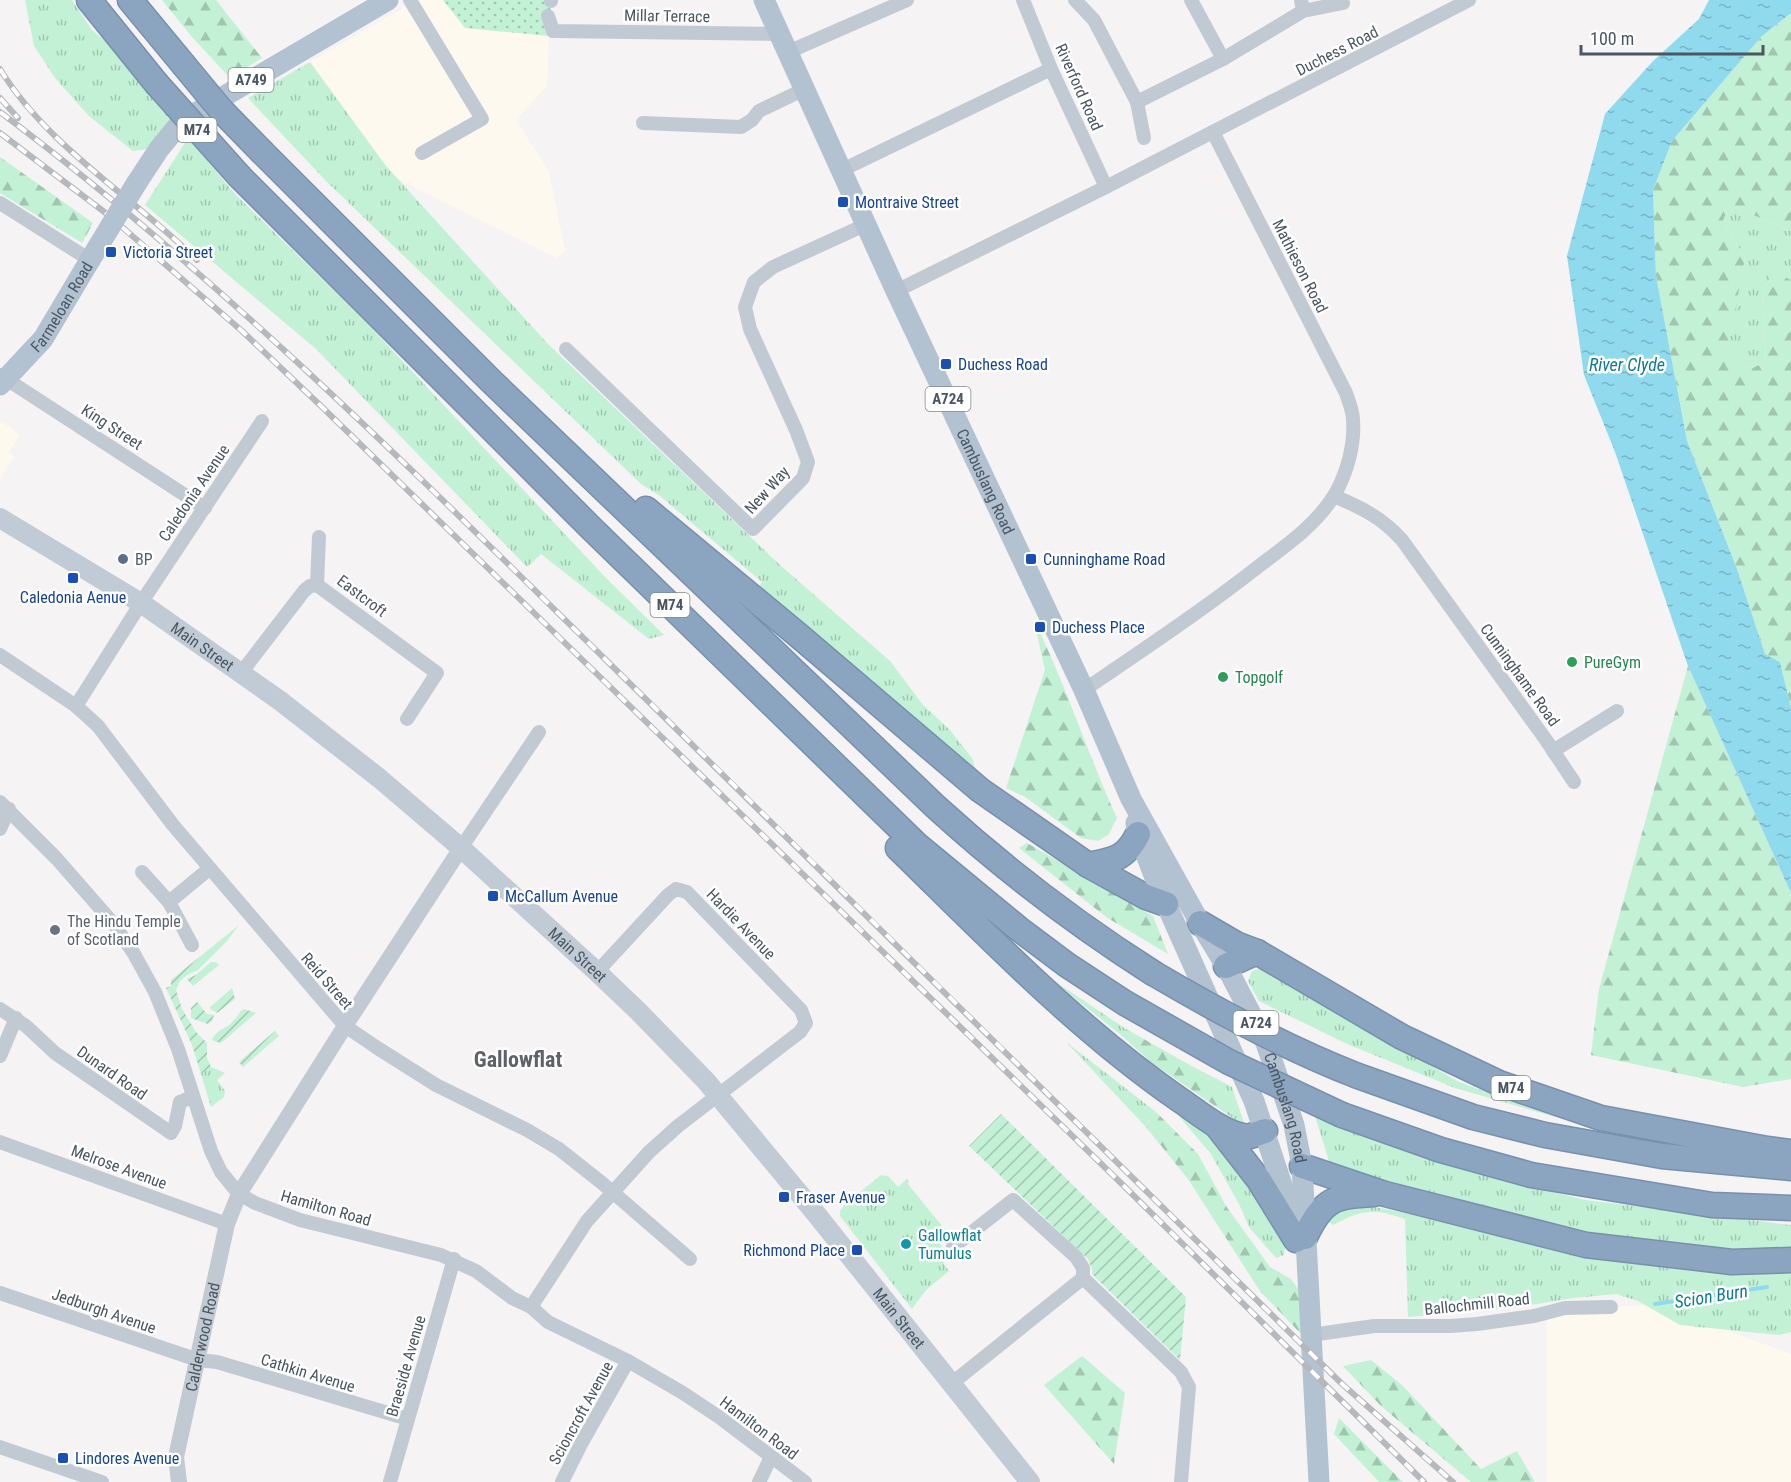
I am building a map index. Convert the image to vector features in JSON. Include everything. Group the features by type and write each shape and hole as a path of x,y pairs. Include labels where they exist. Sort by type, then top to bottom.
{"highway":[{"name":"M74","path":"89,0 156,83 240,177 592,529 917,845 1019,929 1067,965 1125,1003 1229,1062 1342,1115 1441,1150 1531,1175 1712,1205 1791,1208"},
{"name":"M74","path":"130,0 221,110 492,382 977,844 1075,922 1153,973 1249,1027 1358,1076 1473,1117 1545,1134 1662,1156 1791,1168"},
{"name":"M74","path":"411,348 558,517 1044,990 1155,1083 1215,1124 1243,1136 1266,1136"},
{"name":"M74","path":"492,382 798,635 980,790 1088,865 1146,897 1166,904"},
{"path":"1088,865 1119,859 1138,834"},
{"name":"M74","path":"1200,923 1236,944 1257,952 1402,1037 1499,1083 1601,1118 1791,1152"},
{"path":"1227,966 1257,952"},
{"name":"M74","path":"1215,1124 1260,1180 1301,1238"},
{"path":"1302,1166 1385,1194 1586,1245 1732,1262 1791,1260"},
{"path":"1301,1238 1324,1207 1334,1201 1345,1196 1385,1194"}],"main road":[{"name":"Farmeloan Road","path":"2,380 43,339 135,184 182,121 388,0"},
{"name":"Cambuslang Road","path":"764,0 896,291 1084,690 1131,798 1200,923 1227,966 1266,1043 1280,1080 1294,1125 1302,1166 1301,1238 1307,1273 1319,1482"},
{"name":"Main Street","path":"0,512 28,533"},
{"name":"Main Street","path":"0,518 141,603 340,747 461,848 597,972 669,1042 718,1096 817,1215 1030,1482"},
{"name":"Cambuslang Road","path":"1131,798 1138,834 1166,904 1254,1101 1301,1238"},
{"path":"1166,904 1200,923"},
{"path":"1213,1010 1215,979 1227,966"},
{"path":"1280,1080 1280,1093 1266,1136 1280,1154 1302,1166"}],"street":[{"path":"410,0 482,118 422,153"},
{"name":"Riverford Road","path":"1023,0 1051,69 1106,187"},
{"path":"1075,0 1094,20 1137,102 1144,138"},
{"path":"1191,0 1223,59"},
{"name":"Duchess Road","path":"896,291 1214,132 1453,4 1469,0"},
{"path":"784,43 901,1"},
{"path":"1137,102 1223,59 1302,5 1343,3"},
{"name":"Millar Terrace","path":"548,16 553,31 784,43"},
{"path":"842,170 1051,69"},
{"path":"643,123 741,127 752,120 759,111 805,89"},
{"name":"Mathieson Road","path":"1214,132 1346,393 1353,417 1354,437 1341,482 1334,496"},
{"path":"0,203 90,260"},
{"name":"New Way","path":"566,349 753,530 802,478 808,462 750,329 745,307 754,282 773,267 867,224"},
{"name":"King Street","path":"2,380 205,508"},
{"name":"Caledonia Avenue","path":"76,706 262,420"},
{"path":"1084,690 1253,572 1305,530 1334,496"},
{"name":"Cunninghame Road","path":"1334,496 1381,519 1402,540 1574,782"},
{"path":"317,585 319,537"},
{"name":"Eastcroft","path":"242,674 304,591 310,586 317,585 437,673 407,719"},
{"name":"Reid Street","path":"0,655 87,714 209,869 345,1026 436,1084 527,1130 559,1149 612,1191 690,1259"},
{"name":"Cunninghame Road","path":"1553,751 1617,711"},
{"path":"239,1194 345,1026 539,732"},
{"path":"0,829 4,806"},
{"name":"Hamilton Road","path":"4,806 112,922 133,952 155,992 178,1049 192,1097 221,1172 239,1194 255,1203 300,1220 454,1259 476,1271 512,1298 531,1306 548,1322 628,1361 718,1417 805,1482"},
{"path":"169,902 209,869"},
{"path":"142,872 169,902 192,945"},
{"name":"Hardie Avenue","path":"597,972 668,895 676,889 687,892 801,1010 806,1019 800,1032 718,1096"},
{"name":"Dunard Road","path":"0,1009 16,1018 55,1053 171,1133 176,1126 180,1102 192,1097"},
{"path":"0,1056 16,1018"},
{"path":"531,1306 587,1221 612,1191 664,1138 718,1096"},
{"name":"Melrose Avenue","path":"0,1142 227,1224"},
{"name":"Calderwood Road","path":"179,1482 176,1458 227,1224 239,1194"},
{"path":"953,1247 1013,1200 1076,1257 1083,1268 1083,1278 1181,1372 1189,1387 1181,1482"},
{"name":"Braeside Avenue","path":"390,1482 454,1259"},
{"path":"951,1384 1083,1278"},
{"name":"Jedburgh Avenue","path":"0,1293 198,1360"},
{"name":"Ballochmill Road","path":"1311,1335 1374,1326 1440,1327 1477,1324 1534,1316 1565,1308 1611,1307"},
{"name":"Cathkin Avenue","path":"198,1360 217,1362 408,1419"},
{"name":"Scioncroft Avenue","path":"562,1482 580,1444 628,1361"},
{"path":"0,1448 71,1477 102,1482"},
{"path":"759,1482 771,1457"}],"shaded area":[{"path":"417,0 443,0 465,28 549,36 547,86 516,120 549,171 565,250 557,258 398,179 310,62"},
{"path":"0,420 20,435 9,452 15,457 0,478"},
{"path":"1655,1304 1791,1354 1791,1482 1547,1482 1547,1312"}],"green space":[{"path":"25,0 72,0 92,30 110,45 172,117 147,149 133,151 89,116 55,78 34,46"},
{"path":"162,0 216,0 262,58 230,78"},
{"path":"443,0 551,0 549,36 465,28"},
{"path":"1791,13 1791,231 1734,207 1728,207 1723,221 1745,258 1726,359 1753,368 1766,361 1762,293 1773,271 1791,280 1791,708 1780,662 1765,654 1737,569 1687,441 1656,276 1653,190 1672,141 1761,37"},
{"path":"310,62 386,166 548,344 780,565 890,661 923,705 949,729 972,758 979,779 758,588 762,582 660,496 641,484 327,182 248,98"},
{"path":"188,138 236,195 363,319 606,578 664,635 649,639 541,554 527,567 316,349 145,205"},
{"path":"0,157 93,223 82,243 0,193"},
{"path":"1728,207 1734,207 1791,231 1791,280 1773,272 1762,293 1766,361 1753,368 1725,359 1745,258 1723,221"},
{"path":"1034,621 1117,818 1108,835 1098,841 1081,838 1025,797 1006,788 1045,670"},
{"path":"1688,666 1791,893 1791,1079 1743,1087 1591,1055 1599,989"},
{"path":"1027,843 1153,916 1168,954 1106,917 1019,848"},
{"path":"239,925 227,941 198,970 180,981 176,990 182,1009 196,1032 207,1043 207,1058 211,1067 201,1074 192,1045 166,988 171,986 171,980"},
{"path":"211,962 219,965 193,986 187,979 196,975"},
{"path":"1262,968 1459,1082 1559,1118 1455,1088 1347,1044 1259,1001 1248,981 1252,971"},
{"path":"1047,976 1126,1029 1121,1035"},
{"path":"232,988 235,999 217,1013 209,1008"},
{"path":"197,1002 207,1014 214,1015 208,1024 191,1018 191,1008"},
{"path":"244,1009 256,1013 221,1043 212,1039 231,1023"},
{"path":"1126,1029 1188,1064 1237,1102 1230,1116 1152,1063 1121,1035"},
{"path":"275,1031 279,1036 243,1067 239,1062"},
{"path":"1066,1042 1156,1112 1145,1126"},
{"path":"1188,1064 1232,1087 1237,1102"},
{"path":"211,1067 225,1073 217,1080 225,1091 224,1097 211,1107 201,1074"},
{"path":"1237,1102 1245,1126 1230,1116"},
{"path":"1156,1112 1198,1154 1226,1206 1270,1267 1291,1279 1305,1299 1302,1335 1260,1291 1188,1179 1145,1126"},
{"path":"1001,1114 1186,1297 1180,1360 1092,1274 1088,1259 969,1146"},
{"path":"1177,1114 1223,1143 1272,1208 1278,1237 1285,1245 1284,1255 1276,1258 1249,1227 1211,1154"},
{"path":"1315,1116 1463,1169 1585,1200 1791,1225 1791,1254 1632,1244 1523,1220 1331,1168"},
{"path":"881,1175 888,1176 898,1187 907,1179 908,1184 946,1231 938,1242 951,1257 943,1263 949,1271 926,1290 912,1309 840,1216 844,1205"},
{"path":"1354,1203 1507,1233 1791,1272 1791,1332 1779,1335 1680,1325 1638,1301 1616,1294 1511,1308 1408,1317 1405,1219 1385,1213 1369,1212 1333,1225 1329,1222 1332,1215"},
{"path":"1082,1356 1125,1393 1114,1464 1044,1385"},
{"path":"1371,1360 1402,1385 1481,1469 1517,1451 1535,1482 1471,1482 1381,1406 1343,1366"},
{"path":"1339,1418 1403,1482 1379,1482 1334,1434"}],"water":[{"name":"River Clyde","path":"1709,0 1791,0 1791,13 1761,37 1672,141 1653,190 1656,276 1687,441 1737,569 1765,654 1780,662 1791,708 1791,893 1688,666 1615,452 1584,375 1567,256 1605,114 1653,61 1699,19"}],"waterway":[{"name":"Scion Burn","path":"1655,1304 1767,1287"}],"railway":[{"path":"0,69 19,97 66,147 197,260"},
{"path":"0,98 18,118"},
{"path":"0,112 160,240 312,376 460,517 1341,1383 1453,1482"},
{"path":"0,133 107,214 242,331 1124,1186 1424,1482"}],"place":[{"name":"Montraive Street","path":"843,202"},
{"name":"Victoria Street","path":"111,252"},
{"name":"Duchess Road","path":"946,364"},
{"name":"BP","path":"123,559"},
{"name":"Cunninghame Road","path":"1031,559"},
{"name":"Caledonia Aenue","path":"73,578"},
{"name":"Duchess Place","path":"1040,627"},
{"name":"PureGym","path":"1572,662"},
{"name":"Topgolf","path":"1223,677"},
{"name":"McCallum Avenue","path":"493,896"},
{"name":"The Hindu Temple of Scotland","path":"55,930"},
{"name":"Fraser Avenue","path":"784,1197"},
{"name":"Gallowflat Tumulus","path":"906,1244"},
{"name":"Richmond Place","path":"857,1250"},
{"name":"Lindores Avenue","path":"63,1458"}],"district":[{"name":"Gallowflat","path":"518,1059"}]}
